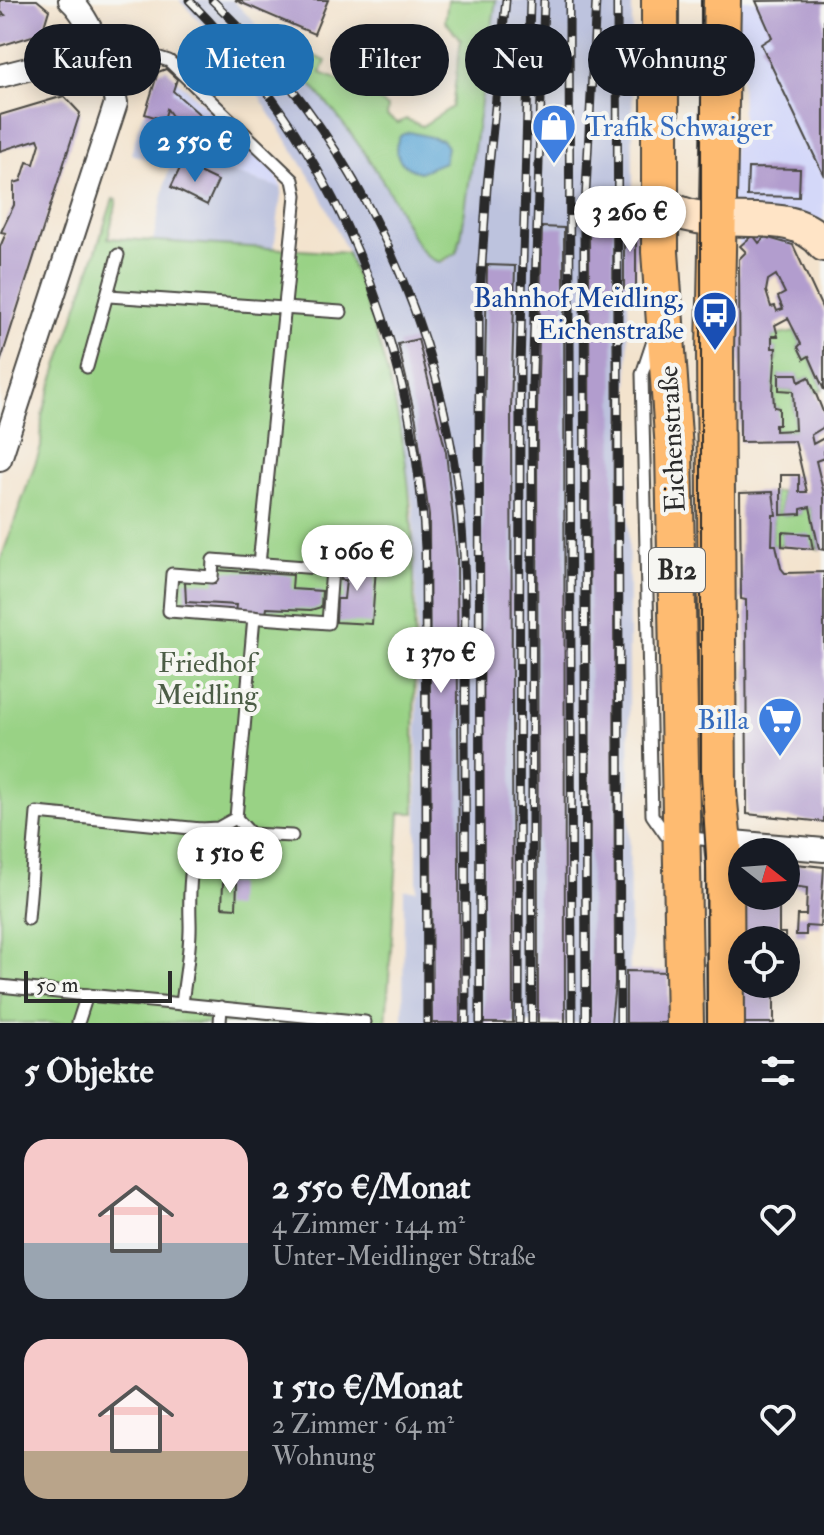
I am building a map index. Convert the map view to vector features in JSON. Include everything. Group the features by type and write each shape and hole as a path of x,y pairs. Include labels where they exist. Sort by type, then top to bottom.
{"main road":[{"name":"Eichenstraße","path":"660,0 662,305 674,450 674,836 685,1023"},
{"name":"Eichenstraße","path":"722,0 717,220 718,777 726,1023"}],"street":[{"path":"70,0 80,10 86,24"},
{"path":"0,76 24,70"},
{"path":"0,459 116,103 115,96"},
{"path":"661,202 683,215 798,224 816,234 824,245"},
{"path":"722,841 824,850"}],"lane":[{"path":"161,58 169,61 273,158 293,180 296,195 259,564"},
{"path":"87,367 118,255"},
{"path":"109,296 341,312"},
{"path":"213,560 332,569 328,623 254,617 169,611 172,574 212,577 213,560"},
{"path":"254,617 236,818 251,834 292,836"},
{"path":"28,919 37,813 201,829 218,828 236,818"},
{"path":"182,1004 189,935 187,906 191,858 201,829"},
{"path":"674,836 722,841"},
{"path":"0,986 365,1022"},
{"path":"78,1023 87,995"},
{"path":"220,1023 221,1007"}],"shaded area":[{"path":"179,0 233,0 256,24 202,24"},
{"path":"496,0 632,0 632,24 588,24 588,96 632,96 633,205 629,209 629,218 624,219 624,288 628,289 630,1023 403,1023 404,890 417,890 417,626 413,507 394,384 370,302 320,193 259,96 314,96 314,85 330,102 374,164 423,253 444,262 456,253 464,220 482,96 572,96 572,24 493,24"},
{"path":"736,0 824,0 824,219 793,245 765,237 759,243 752,235 740,246 727,214 735,131 742,130 742,96 755,96 755,24 736,24"},
{"path":"166,69 177,79 177,96 195,96 276,173 282,188 227,172 161,134 145,114 151,96 161,96 161,71"},
{"path":"143,113 164,120 161,134 201,158 227,172 282,188 274,249 153,241 169,167 131,154"}],"green space":[{"path":"448,0 496,0 492,24 465,24 465,96 482,96 461,237 456,253 440,262 418,246 380,176 351,133 314,89 314,56 326,61 321,73 330,77 330,96 371,96 388,107 387,116 398,123 406,119 422,126 452,107 461,40 445,21"},
{"name":"Friedhof Meidling","path":"113,199 117,200 108,238 347,253 368,310 400,428 409,489 414,570 415,813 400,813 386,1023 0,1023 0,562 41,447 42,415"},
{"path":"795,332 801,344 798,347 804,359 809,356 823,389 815,393 809,377 799,382 797,375 779,375 779,390 793,391 795,430 775,431 779,408 774,407 772,361 776,361 776,349 772,348 772,336"},
{"path":"773,492 781,492 781,515 800,514 801,509 810,507 819,549 783,532 782,546 772,545 773,515 776,514"}],"water":[{"path":"410,132 442,140 447,147 444,162 420,172 402,163 396,147 401,135"}],"building":[{"path":"0,0 37,0 49,10 45,24 24,24 24,39 0,46 0,16 5,15 0,11"},
{"path":"235,0 328,0 314,34 314,24 291,24"},
{"path":"824,0 824,176 761,44 772,37 756,1"},
{"path":"166,69 177,79 173,91 206,120 194,145 172,134 177,123 167,109 164,120 145,114 151,96 161,96 161,71"},
{"path":"64,96 80,113 0,363 0,247 6,233 1,232 14,205 14,183 21,181 27,162 34,164 40,144 38,139 0,151 0,115"},
{"path":"214,117 247,148 238,157 205,126"},
{"path":"182,164 218,181 207,205 171,187"},
{"path":"748,168 800,169 799,197 747,196"},
{"path":"613,195 615,983 611,1023 590,1023 589,196"},
{"path":"624,218 636,218 636,289 624,289"},
{"path":"542,227 564,228 565,1023 538,1023 537,411"},
{"path":"753,235 759,243 765,237 793,245 824,312 824,390 809,356 804,359 798,347 801,344 788,318 775,325 778,336 772,336 772,348 776,348 774,407 779,408 779,425 775,425 775,431 795,430 793,391 779,390 779,374 797,374 799,382 809,377 824,414 824,427 811,435 813,444 824,438 824,458 816,461 824,494 824,550 819,549 810,507 801,509 801,514 781,515 781,475 799,475 799,492 807,492 795,441 740,442 739,259 746,252 740,246","holes":["776,275 785,293 778,297 783,309 777,311 775,306 771,307 766,291 768,280"]},
{"path":"487,265 515,266 511,409 513,1023 484,1023 483,478"},
{"path":"418,339 446,452 457,557 460,1023 432,1023 429,516 416,420 398,344"},
{"path":"773,492 776,515 773,515 772,545 776,545 781,568 785,573 824,572 824,822 747,814 746,600 741,599 740,493"},
{"path":"782,532 810,534 813,549 782,546"},
{"path":"347,557 363,558 363,566 376,567 372,624 336,622 337,599 344,599 346,580 340,580"},
{"path":"216,570 293,575 292,589 322,591 321,607 311,610 267,608 266,614 235,612 236,605 186,602 185,581 215,583"},
{"path":"800,864 824,867 820,927 806,926 806,935 800,935 797,915 806,915 807,888 800,887"},
{"path":"223,883 237,883 236,908 222,907"},
{"path":"742,910 779,910 779,926 742,926"},
{"path":"626,971 669,972 668,1023 626,1023"},
{"path":"742,998 774,998 774,1023 742,1023"}],"tram line":[{"path":"701,0 701,775 706,856 707,1023"}],"railway":[{"path":"189,0 241,58 286,119 325,184 358,252 384,323 404,396 418,471 425,548 427,1023"},
{"path":"212,0 263,53 309,111 349,172 383,236 412,303 434,372 451,443 464,566 466,1023"},
{"path":"480,1023 479,308 487,187 506,0"},
{"path":"519,1023 520,368 530,0"},
{"path":"532,1023 532,388 544,0"},
{"path":"569,0 572,1023"},
{"path":"586,1023 584,228 596,0"},
{"path":"617,0 620,1023"}],"place":[{"name":"Trafik Schwaiger","path":"554,165"},
{"name":"Bahnhof Meidling, Eichenstraße","path":"715,352"},
{"name":"Billa","path":"780,758"}]}
